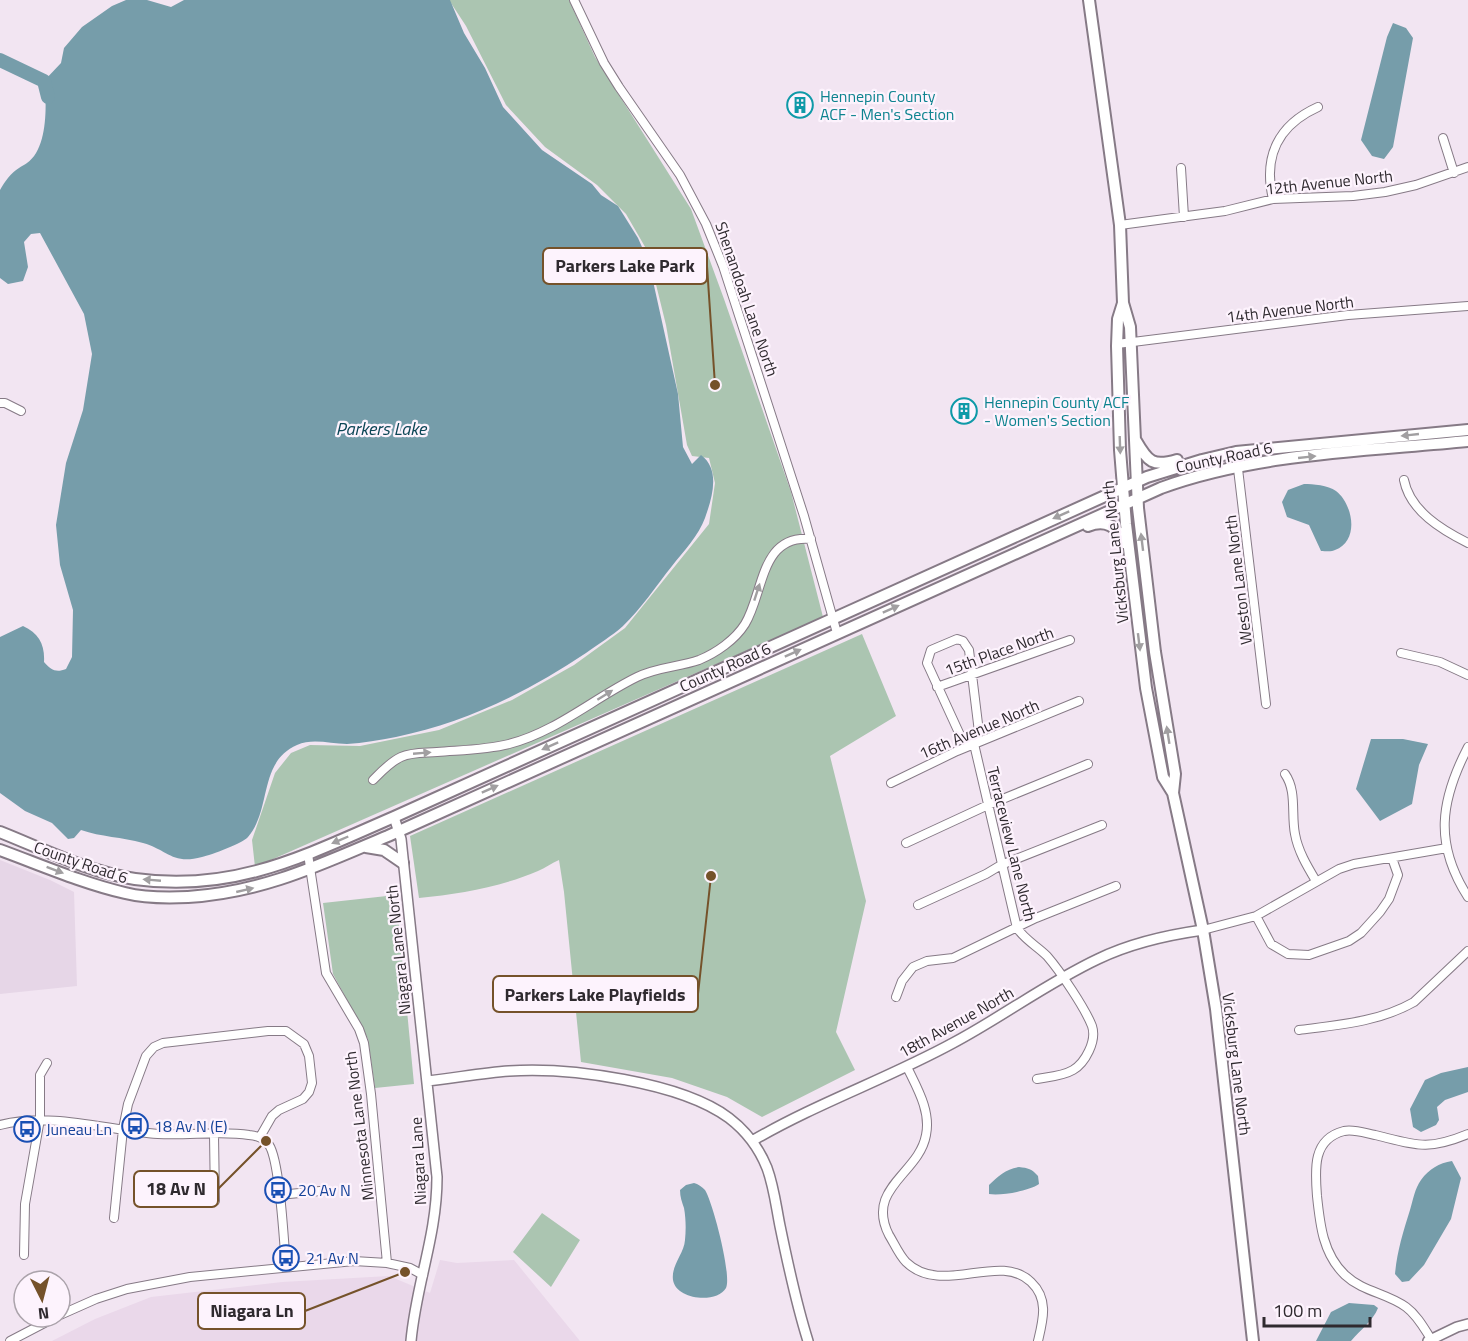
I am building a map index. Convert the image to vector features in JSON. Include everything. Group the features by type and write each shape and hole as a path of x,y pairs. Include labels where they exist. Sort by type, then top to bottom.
{"main road":[{"name":"Vicksburg Lane North","path":"1089,0 1120,225 1123,303 1129,321 1131,343 1138,498 1155,652 1175,774 1173,793 1203,930 1216,1010 1253,1341"},
{"name":"Vicksburg Lane North","path":"1123,303 1119,313 1117,344 1123,488 1130,563 1150,708 1163,777 1173,793"},
{"name":"County Road 6","path":"0,832 103,871 133,879 214,880 285,864 1137,482 1178,467 1233,453 1468,430"},
{"path":"1135,439 1145,456 1152,462 1160,464 1210,452 1233,453"},
{"name":"County Road 6","path":"0,850 85,882 126,894 153,897 223,894 276,882 311,870 399,831 1023,549 1179,481 1238,467 1325,455 1468,441"},
{"path":"1023,549 1042,547 1094,524 1106,523 1120,534 1130,563"},
{"path":"362,847 384,850 404,863"}],"street":[{"name":"Shenandoah Lane North","path":"574,0 604,63 680,175 706,224 723,266 811,539 837,633"},
{"path":"1273,199 1270,171 1271,158 1276,144 1293,121 1317,107"},
{"path":"1443,138 1454,173"},
{"name":"12th Avenue North","path":"1120,225 1226,211 1273,199 1353,196 1385,192 1468,167"},
{"path":"1181,168 1184,217"},
{"name":"14th Avenue North","path":"1117,344 1348,315 1468,306"},
{"path":"0,403 21,411"},
{"name":"Weston Lane North","path":"1233,453 1238,467 1266,704"},
{"path":"1404,480 1408,494 1426,516 1468,543"},
{"path":"373,780 400,758 415,753 486,749 530,738 640,676 700,659 717,650 733,638 744,624 753,606 766,565 774,552 785,543 811,539"},
{"path":"951,640 963,641 969,651 972,674 979,732 974,744 963,740 937,687 927,663 931,650 951,640"},
{"name":"15th Place North","path":"937,687 1070,640"},
{"path":"1401,653 1440,662 1468,675"},
{"name":"16th Avenue North","path":"891,783 974,744 1079,701"},
{"name":"Terraceview Lane North","path":"974,744 1017,928 1023,937 1048,958 1063,977 1092,1026 1092,1042 1078,1066 1071,1072 1037,1079"},
{"path":"1468,747 1447,798 1445,832 1452,868 1468,897"},
{"path":"906,843 988,805 1088,764"},
{"path":"1285,774 1291,788 1295,834 1299,850 1316,881"},
{"name":"Niagara Lane North","path":"394,817 399,831 404,863 427,1081"},
{"path":"918,905 1001,865 1102,825"},
{"name":"18th Avenue North","path":"752,1141 818,1106 907,1067 1001,1016 1063,977 1100,958 1156,938 1203,930 1256,916 1316,881 1347,867 1447,848"},
{"name":"Minnesota Lane North","path":"308,854 326,973 359,1029 364,1043 387,1263"},
{"path":"1256,916 1271,944 1288,954 1309,955 1348,941 1361,933 1389,899 1398,875 1392,858"},
{"path":"896,997 913,967 927,961 953,958 1045,914 1116,886"},
{"path":"1299,1029 1349,1024 1403,1008 1413,1002 1468,951"},
{"path":"114,1218 123,1129 128,1104 146,1056 154,1047 163,1043 268,1031 286,1031 304,1044 309,1056 312,1083 309,1092 303,1099 279,1110 272,1116 260,1137"},
{"path":"24,1255 25,1204 40,1119 40,1075 47,1063"},
{"path":"907,1067 924,1104 928,1123 927,1134 919,1154 887,1193 883,1216 886,1228 904,1260 926,1274 951,1276 1010,1271 1028,1279 1041,1295 1043,1305 1044,1316 1038,1341"},
{"path":"427,1081 516,1071 585,1073 652,1086 713,1108 741,1128 764,1161 772,1184 799,1312 808,1341"},
{"name":"Niagara Lane","path":"423,1275 433,1233 437,1196 436,1160 427,1081"},
{"path":"0,1125 40,1119 156,1134 238,1133 260,1137 269,1145 273,1154 286,1267"},
{"path":"1468,1134 1444,1143 1422,1146 1345,1131 1330,1137 1318,1151 1316,1160 1319,1220 1328,1250 1346,1276 1372,1292 1406,1307 1415,1314 1429,1340 1468,1324"},
{"path":"214,1135 215,1201"},
{"path":"279,1195 320,1191"},
{"path":"72,1310 96,1299 158,1282 354,1261 387,1263 410,1268 423,1275 411,1341"},
{"path":"10,1341 33,1329"}],"shaded area":[{"path":"0,860 74,892 77,986 0,994"},
{"path":"440,1260 457,1263 514,1260 580,1341 52,1341 95,1319 151,1297 282,1282 389,1276 430,1293"}],"green space":[{"path":"449,0 569,0 595,57 691,209 791,492 823,617 255,867 252,840 275,773 291,753 310,745 360,746 439,730 512,700 574,665 625,628 709,524 715,483 709,458 692,456 687,445 666,325 648,252 626,214 597,185 545,147 506,105 466,26"},
{"path":"862,634 896,716 830,756 866,901 836,1032 855,1070 762,1117 727,1097 672,1078 581,1062 559,860 524,877 495,886 419,898 410,836"},
{"path":"396,895 414,1084 375,1088 368,1039 333,974 323,903"},
{"path":"542,1213 580,1240 551,1287 513,1252"}],"water":[{"name":"Parkers Lake","path":"126,0 147,0 171,7 184,0 450,0 464,33 485,68 503,107 542,150 592,184 601,195 618,206 638,238 649,263 678,394 683,447 692,464 701,455 711,468 713,476 710,502 699,531 642,605 614,633 542,681 471,715 396,737 347,744 309,742 297,745 276,763 260,813 248,837 219,851 192,859 177,858 143,843 81,830 74,838 68,839 52,823 25,811 0,793 0,637 23,626 29,629 40,640 44,662 54,670 66,669 72,657 73,610 60,565 56,525 66,463 83,410 92,354 84,314 40,233 31,234 24,242 28,267 23,281 8,284 0,278 0,190 11,175 34,156 39,147 46,101 44,81 61,63 64,48 82,27 112,6"},
{"path":"1393,23 1406,28 1413,38 1393,147 1384,159 1372,156 1361,140 1387,37"},
{"path":"1304,484 1333,489 1347,504 1351,531 1343,545 1334,551 1321,551 1309,525 1287,517 1282,502 1288,490"},
{"path":"1371,739 1403,739 1428,744 1419,765 1412,804 1380,821 1356,789"},
{"path":"1468,1067 1468,1092 1445,1100 1437,1107 1439,1120 1436,1125 1421,1132 1413,1127 1410,1109 1425,1080 1441,1073"},
{"path":"1452,1161 1461,1178 1451,1219 1424,1265 1409,1281 1402,1282 1395,1274 1397,1258 1414,1194 1424,1176 1439,1165"},
{"path":"1019,1167 1034,1172 1038,1176 1039,1184 1015,1192 989,1194 989,1185 1006,1171"},
{"path":"694,1183 705,1190 708,1197 721,1239 726,1269 726,1288 721,1293 706,1298 689,1296 681,1292 673,1280 674,1269 684,1245 685,1236 685,1216 680,1190"},
{"path":"1349,1303 1374,1305 1378,1308 1370,1321 1351,1341 1316,1341 1331,1312"}],"waterway":[{"path":"0,60 44,81 48,97"}],"place":[{"name":"Hennepin County ACF - Men's Section","path":"800,105"},
{"name":"Parkers Lake Park","path":"715,385"},
{"name":"Hennepin County ACF - Women's Section","path":"964,411"},
{"name":"Parkers Lake Playfields","path":"711,876"},
{"name":"18 Av N (E)","path":"135,1126"},
{"name":"Juneau Ln","path":"27,1129"},
{"name":"18 Av N","path":"266,1141"},
{"name":"20 Av N","path":"278,1190"},
{"name":"21 Av N","path":"286,1258"},
{"name":"Niagara Ln","path":"405,1272"}]}
